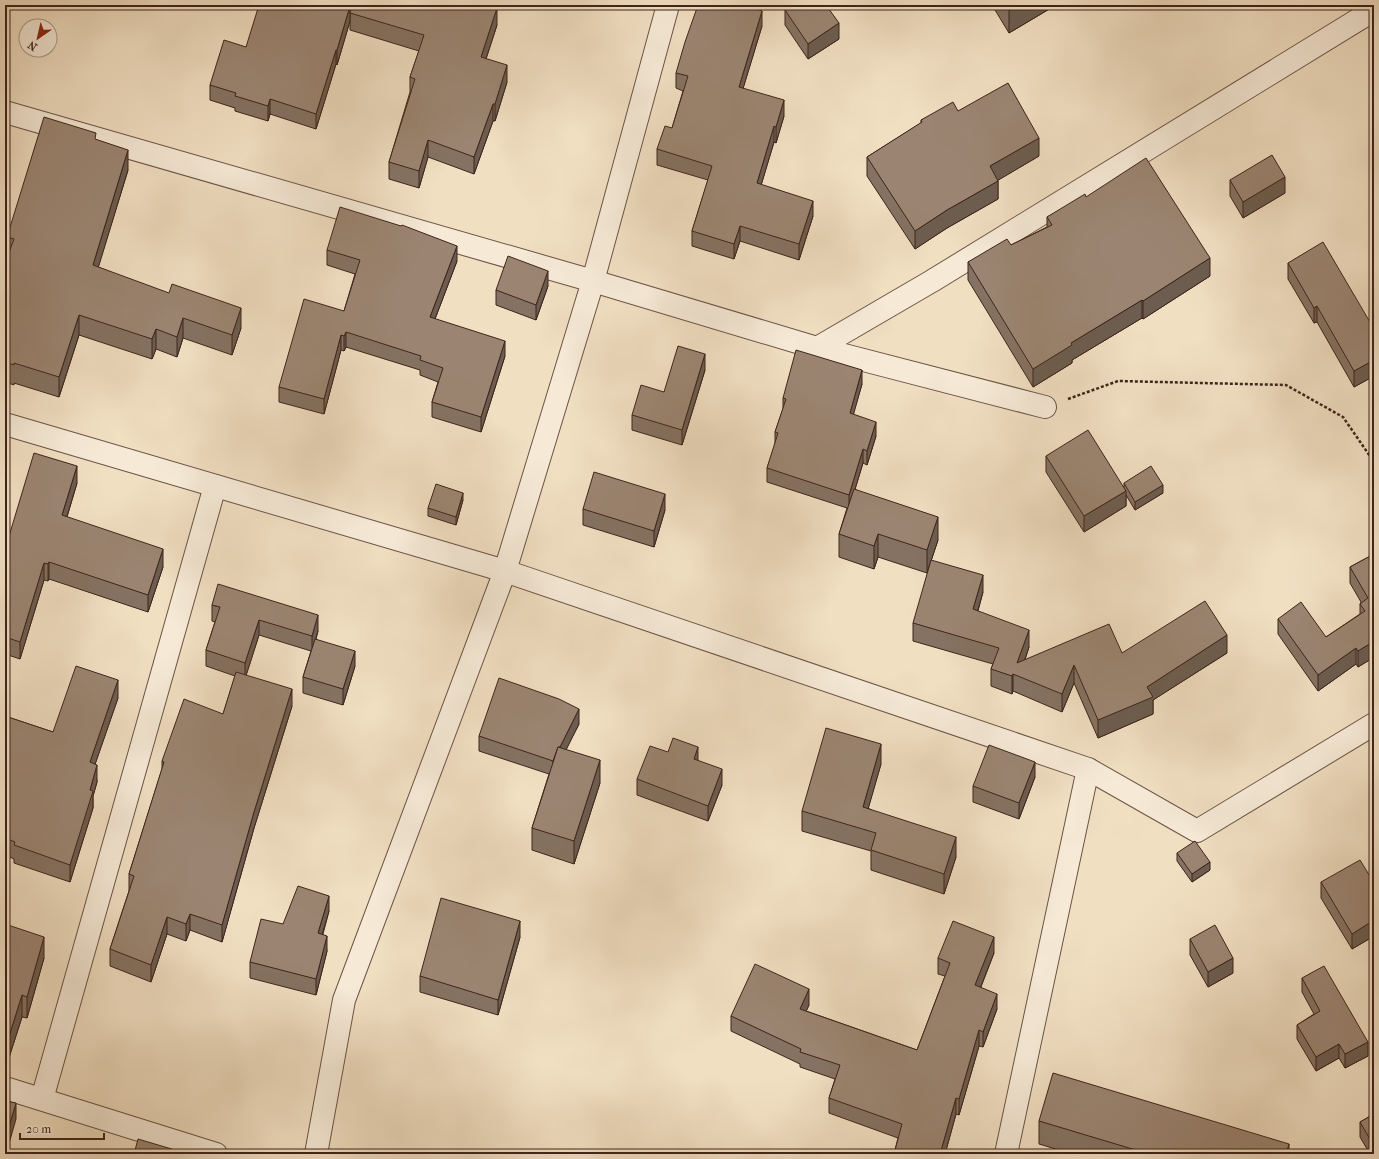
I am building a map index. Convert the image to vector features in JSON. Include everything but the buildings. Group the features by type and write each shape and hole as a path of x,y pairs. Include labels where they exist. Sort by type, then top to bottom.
{"street":[{"path":"316,1154 344,1000 505,571 593,281 668,5"},
{"path":"817,348 939,276 1374,10"},
{"path":"5,112 593,281 817,348 1044,407"},
{"path":"5,424 505,571 1088,769 1197,831 1374,724"},
{"path":"42,1099 215,486"},
{"path":"1006,1154 1088,769"},
{"path":"5,1088 216,1154"}],"path":[{"path":"1044,407 1118,382 1286,385 1343,416 1374,462"}]}
